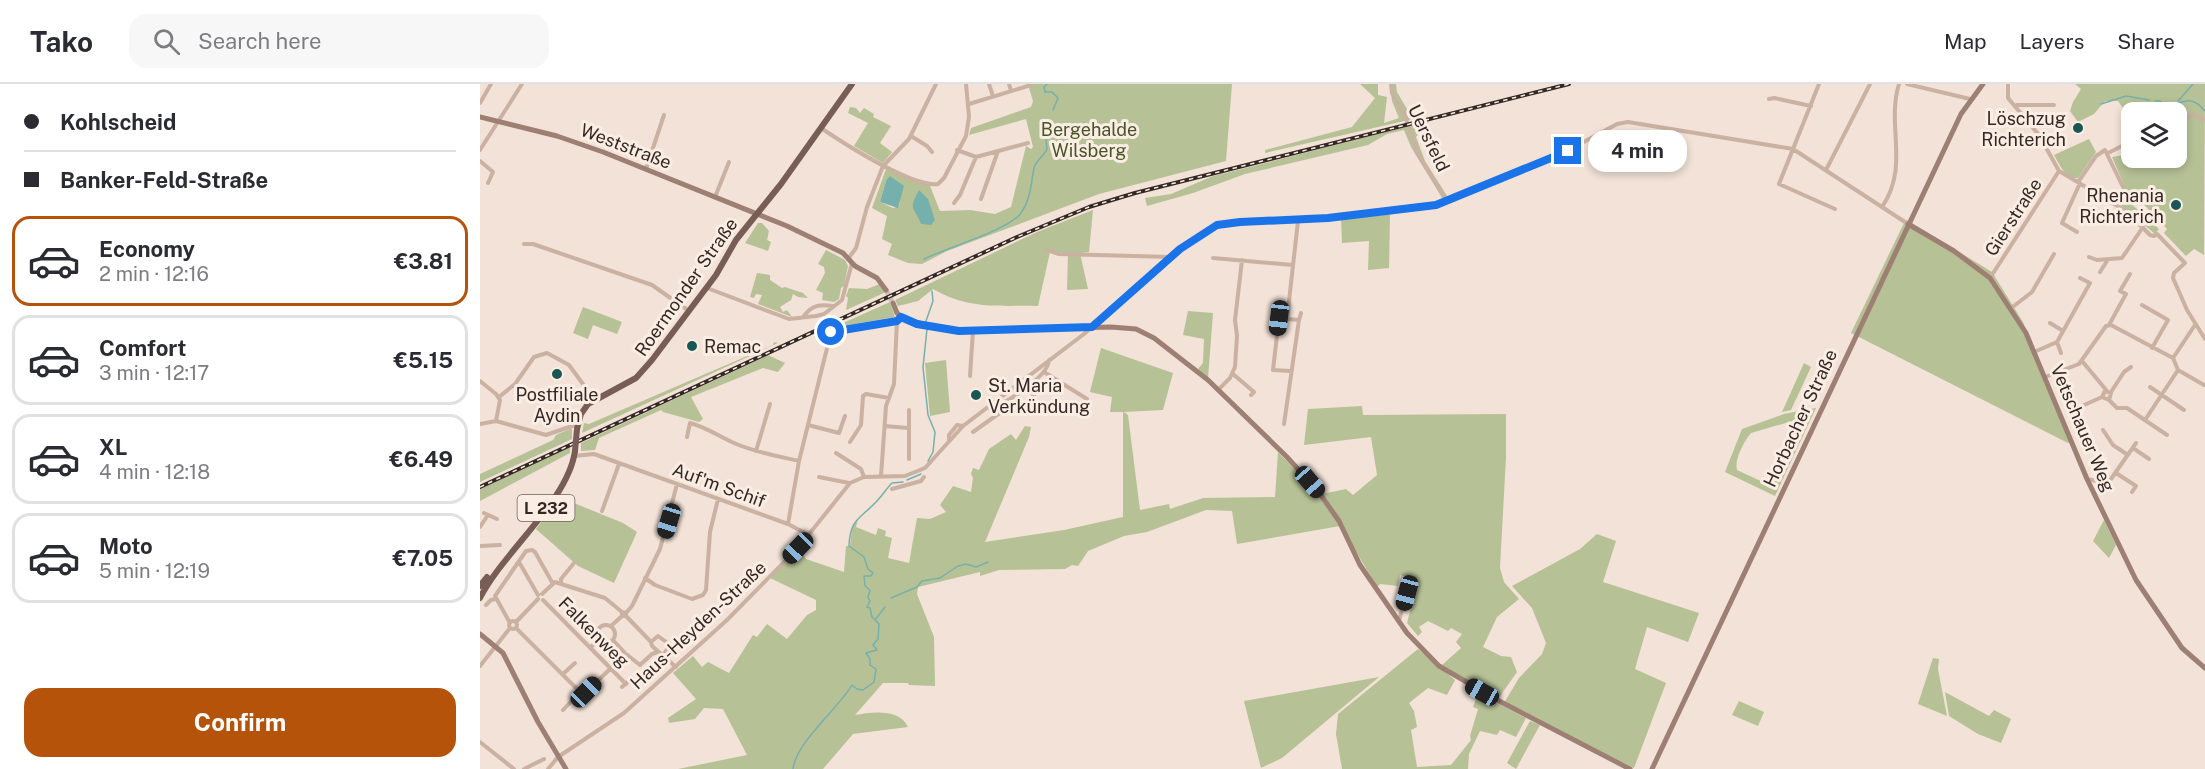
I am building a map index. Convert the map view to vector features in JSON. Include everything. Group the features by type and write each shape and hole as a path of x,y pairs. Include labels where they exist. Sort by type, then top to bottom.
{"main road":[{"name":"Roermonder Straße","path":"594,399 629,383 640,375 724,264 736,240 852,84"},
{"name":"L 232","path":"480,598 488,582 510,556 569,474 577,427 584,409 594,399"},
{"name":"L 232","path":"480,586 510,556"}],"street":[{"path":"480,103 491,84"},
{"path":"480,150 522,84"},
{"path":"706,287 789,319 824,314 840,302 844,296 850,261 856,248 867,207 883,166 911,136 936,84"},
{"path":"821,128 883,166 929,185 938,184 944,178 966,136 969,104 966,84"},
{"path":"989,84 993,96"},
{"path":"1009,84 1011,91"},
{"name":"Uersfeld","path":"1391,84 1392,93 1405,116 1417,153 1447,201"},
{"path":"1819,84 1779,184 1835,209"},
{"path":"1826,170 1870,84"},
{"path":"1882,207 1893,188 1897,169 1896,101 1899,84"},
{"path":"1907,84 1970,99"},
{"name":"Horbacher Straße","path":"1652,769 1908,224 1952,138 1960,114 1983,84"},
{"path":"2008,84 2007,94 2039,135 2059,171 2126,211 2152,237 2157,234 2185,263 2174,273 2173,278 2195,325 2205,339"},
{"path":"969,104 1031,85"},
{"path":"1769,99 1774,98 1810,106"},
{"path":"2013,104 2021,106 2054,105"},
{"path":"645,170 664,115"},
{"path":"2187,118 2194,116 2205,120"},
{"name":"Weststraße","path":"480,117 570,140 796,231 835,249 877,278 886,290"},
{"path":"788,524 799,461 831,332 899,319 926,326 973,331 1083,331 1092,327 1171,256 1209,229 1224,224 1394,212 1447,201 1554,158 1617,124 1628,122 1793,149 1908,224"},
{"path":"911,136 932,152"},
{"path":"957,150 976,158 1028,142"},
{"path":"2108,153 2121,146"},
{"path":"2077,232 2062,223 2079,183 2099,153 2105,150 2108,153 2123,187"},
{"path":"981,199 998,151"},
{"path":"954,203 960,195 976,158"},
{"path":"480,161 493,172 488,183"},
{"path":"715,198 729,162"},
{"name":"Gierstraße","path":"1990,278 2059,171"},
{"path":"1287,319 1298,220"},
{"name":"Vetschauer Weg","path":"1908,224 1954,251 1990,278 2034,352 2087,479 2146,598 2188,655 2205,668"},
{"path":"2089,256 2097,260 2118,260 2125,256 2143,228"},
{"path":"524,244 532,244 652,285 689,311"},
{"path":"1047,250 1059,254 1171,256"},
{"path":"2010,309 2032,292 2054,254"},
{"path":"1213,258 1293,265"},
{"path":"1218,390 1233,374 1238,336 1236,307 1242,260"},
{"path":"2100,272 2107,260"},
{"path":"2044,378 2082,361 2100,331 2109,325 2126,294 2120,291 2130,274"},
{"path":"2061,354 2058,342 2090,284 2080,278"},
{"path":"881,476 885,426 889,398 894,384 899,319 893,303"},
{"path":"804,316 810,308 821,304 833,306"},
{"path":"2142,304 2168,320 2152,348"},
{"path":"1299,320 1279,318 1273,370 1293,372 1301,313"},
{"path":"2050,323 2063,331"},
{"path":"2109,325 2173,358 2178,370 2204,385"},
{"path":"2173,358 2195,325"},
{"path":"1092,327 1136,329 1146,333 1173,352 1218,390 1312,485 1339,520 1360,565 1399,622 1432,660 1453,676 1630,769"},
{"path":"970,376 973,331"},
{"name":"Haus-Heyden-Straße","path":"892,489 927,466 949,440 949,435 957,425 963,426 986,410 1083,331"},
{"path":"2034,352 2058,342"},
{"path":"499,397 515,384 534,357 547,353 568,365 594,399"},
{"name":"Haus-Heyden-Straße","path":"986,410 1002,405 1027,386 1044,372 1049,360"},
{"path":"2082,361 2109,391 2112,396 2109,400"},
{"path":"2102,398 2103,393 2109,391 2131,367"},
{"path":"2145,420 2178,370"},
{"path":"1284,424 1290,371"},
{"path":"1044,372 1087,399"},
{"path":"1233,374 1254,392 1251,395"},
{"path":"480,381 499,397 500,404 496,421"},
{"path":"1027,386 1034,396"},
{"path":"2150,387 2184,410"},
{"path":"850,442 861,425 863,396 866,394 889,398"},
{"path":"2073,410 2102,398 2109,400 2117,408 2127,408 2167,435"},
{"path":"756,451 770,404"},
{"name":"Haus-Heyden-Straße","path":"973,432 1001,412 1002,405"},
{"path":"909,410 909,459"},
{"path":"808,425 839,433 845,416"},
{"path":"480,424 496,421 540,434 577,427"},
{"path":"687,437 690,423 705,426 712,432 756,451 799,461"},
{"path":"885,426 908,428"},
{"path":"2103,430 2113,445 2128,455"},
{"path":"2087,479 2102,482 2116,473 2136,443"},
{"path":"2133,448 2149,459"},
{"name":"Auf'm Schif","path":"574,453 594,454 788,524 809,535"},
{"path":"836,453 861,469 864,477"},
{"path":"602,512 619,464"},
{"path":"2116,473 2136,486 2132,492"},
{"name":"Haus-Heyden-Straße","path":"548,769 558,757 622,715 727,620 809,535 850,483 864,477 881,476 905,481 921,481 924,477"},
{"path":"819,477 850,483"},
{"path":"611,626 615,633 613,640 607,643 599,639 597,633 600,627 611,626 635,599 663,539 677,484"},
{"path":"645,578 655,585 692,599 703,595 706,590 710,532 718,499"},
{"path":"480,527 486,514 497,519"},
{"path":"480,546 500,545"},
{"path":"553,584 532,550 526,551 495,596 510,625 516,628 580,692 586,692 610,669"},
{"name":"Falkenweg","path":"519,562 540,597 624,686 630,680"},
{"path":"561,584 561,579 574,563"},
{"path":"480,666 510,625 516,622 553,584 561,584 605,598 676,667"},
{"path":"1399,622 1407,593"},
{"path":"486,605 496,599"},
{"path":"516,622 516,628"},
{"path":"480,634 505,656 538,722 566,769"},
{"path":"651,642 658,636 665,640 669,647 664,654"},
{"path":"590,648 599,639"},
{"name":"Falkenweg","path":"613,640 640,665 652,654 658,652"},
{"path":"563,674 574,663"},
{"path":"563,710 580,692"},
{"path":"480,742 514,769"},
{"path":"524,769 544,759"}],"green space":[{"name":"Bergehalde Wilsberg","path":"1032,84 1232,84 1226,161 1099,194 947,251 922,264 908,263 888,255 892,244 882,239 887,216 872,208 886,169 930,186 940,211 970,210 995,214 1011,207 1026,146 1031,149 1033,147 1026,119 969,135 971,128 1031,107 1033,101 1029,88","holes":["886,181 902,188 899,206 893,208 880,202"]},
{"path":"1360,84 1378,84 1378,95 1387,97 1384,123 1399,118 1392,101 1390,84 1396,84 1397,92 1413,119 1265,153 1265,150 1352,127 1375,98"},
{"path":"2075,84 2205,84 2204,255 2194,249 2186,256 2164,233 2167,229 2133,193 2126,199 2159,229 2155,234 2115,200 2124,185 2112,157 2121,156 2121,168 2187,168 2187,102 2121,102 2121,105 2118,101 2105,101 2094,114 2078,122 2070,111 2081,89"},
{"path":"850,107 856,108 860,113 864,108 874,114 873,117 891,126 880,143 892,152 883,163 854,146 868,123 848,113"},
{"path":"1429,121 1416,137 1425,161 1449,199 1444,201 1411,147 1404,130 1387,134 1368,145 1245,174 1193,193 1147,206 1145,198 1171,194 1213,176"},
{"path":"2089,139 2096,152 2078,178 2073,178 2063,171 2054,155"},
{"path":"1093,210 1089,252 1080,253 1088,289 1067,290 1068,253 1050,252 1038,306 984,305 946,296 933,289 918,301 898,306 895,300 1037,232"},
{"path":"1390,214 1389,268 1368,270 1369,241 1342,243 1341,219"},
{"path":"1907,220 1992,272 2023,322 2073,440 2068,443 1851,333"},
{"path":"758,223 762,223 769,231 767,240 771,242 768,251 745,243"},
{"path":"826,250 845,260 848,266 839,299 834,302 822,300 823,293 816,290 825,273 824,267 818,264"},
{"path":"757,273 770,275 770,280 782,288 803,293 808,298 793,294 791,300 780,307 783,312 787,310 792,317 758,304 762,295 756,294 754,298 750,297"},
{"path":"880,284 886,292 846,310 848,298 846,296 849,288 867,289"},
{"path":"890,302 895,317 842,326 843,323"},
{"path":"583,307 622,322 617,334 593,325 588,339 573,333"},
{"path":"1188,311 1213,313 1208,378 1198,369 1203,363 1204,339 1183,335"},
{"path":"774,342 778,343 582,433 584,423 589,424 773,345"},
{"path":"1101,348 1173,373 1163,410 1124,412 1128,415 1140,510 1169,504 1170,509 1203,498 1275,497 1278,452 1319,495 1340,526 1237,544 1232,511 1206,510 1147,532 1124,536 1088,551 1078,566 1072,565 1065,569 999,570 980,576 980,572 918,587 917,594 934,637 935,686 883,683 855,715 877,712 892,714 904,721 908,727 853,734 823,769 678,769 747,755 723,709 704,708 695,719 669,723 668,718 696,699 673,673 693,656 702,667 708,662 729,673 753,635 757,637 767,624 787,639 807,615 816,610 816,600 770,578 800,550 806,559 844,572 846,546 850,546 852,528 858,518 856,527 876,535 878,528 886,531 885,536 892,538 888,558 909,563 917,518 930,519 946,512 940,505 953,486 971,492 973,468 979,470 989,449 1011,434 1016,440 1025,426 1031,427 1029,437 985,542 1064,530 1123,517 1123,412 1110,412 1112,397 1090,392"},
{"path":"768,355 785,363 778,372 763,368 691,397 703,419 699,422 661,410 599,438 595,450 581,451 581,443"},
{"path":"946,360 950,412 930,416 925,363"},
{"path":"1804,363 1811,367 1791,410 1782,412"},
{"path":"1362,406 1363,415 1506,414 1500,568 1504,582 1519,599 1497,617 1483,647 1501,656 1511,657 1517,672 1498,699 1442,665 1461,648 1456,642 1462,634 1451,628 1448,631 1428,621 1419,627 1422,632 1418,636 1407,623 1411,607 1408,602 1411,581 1408,577 1400,575 1398,586 1380,584 1377,587 1322,494 1346,489 1353,495 1377,475 1371,437 1304,445 1308,409"},
{"path":"1816,408 1775,496 1725,472 1742,429 1784,414 1804,410 1799,419 1751,433 1740,451 1737,470 1765,483 1772,483 1795,443 1810,409"},
{"path":"572,428 572,439 480,482 480,474 553,440 556,435"},
{"path":"570,447 570,453 480,501 480,489"},
{"path":"559,497 623,523 637,532 614,583 578,566 536,529"},
{"path":"2104,520 2116,545 2109,558 2093,541"},
{"path":"1597,534 1616,541 1603,582 1699,613 1688,642 1647,627 1635,669 1666,683 1634,768 1504,703 1519,678 1542,654 1546,643 1532,608 1512,586 1580,549"},
{"path":"1418,649 1455,680 1447,695 1428,688 1409,703 1414,711 1417,727 1411,730 1417,767 1451,765 1471,740 1470,736 1478,709 1473,707 1478,693 1526,718 1516,737 1500,730 1497,735 1480,731 1469,754 1468,769 1342,769 1336,734 1338,714"},
{"path":"1933,658 1939,659 1938,669 1947,716 1918,704"},
{"path":"1379,677 1282,758 1261,768 1244,701"},
{"path":"1945,692 1989,716 1994,710 2011,719 2001,743 1978,734 1949,716"},
{"path":"1739,701 1764,712 1758,726 1732,715"},
{"path":"1530,721 1540,725 1516,769 1507,763"}],"water":[{"path":"890,176 904,186 898,208 880,202 886,181"},
{"path":"919,190 928,199 935,220 931,225 921,224 913,208 913,202"}],"waterway":[{"path":"1047,84 1044,87 1045,92 1052,92 1058,98 1053,110"},
{"path":"2178,101 2193,84"},
{"path":"2101,104 2126,96 2149,100"},
{"path":"2155,101 2160,101 2168,107 2183,101 2192,101 2205,111"},
{"path":"924,259 1004,226 1021,213 1029,197 1035,165 1047,149 1046,140 1050,130"},
{"path":"926,321 933,301 932,291"},
{"path":"927,329 923,367 928,415 935,432 933,452 928,461"},
{"path":"907,480 921,474"},
{"path":"793,769 802,748 852,685 863,690 874,682 876,669 870,665 870,659 866,653 877,650 873,645 878,639 879,624 872,617 870,608 867,607 870,601 868,597 870,590 865,586 864,576 871,576 873,573 868,569 864,557 849,546 851,530 857,520 892,483 903,482"},
{"path":"891,598 917,587 922,581 940,578 958,566 966,564 976,567 988,562"},
{"path":"875,620 885,607"}],"tunnel":[{"path":"886,290 893,303"}],"railway":[{"path":"480,487 1017,237 1089,207 1135,193 1569,84"}],"place":[{"name":"Löschzug Richterich","path":"2078,128"},
{"name":"Rhenania Richterich","path":"2176,205"},
{"name":"Remac","path":"692,346"},
{"name":"Postfiliale Aydin","path":"557,374"},
{"name":"St. Maria Verkündung","path":"976,395"}],"route":[{"path":"831,332 842,328 897,321 901,317 917,324 959,331 1092,327 1180,249 1217,225 1394,212 1436,205 1568,151"}]}
